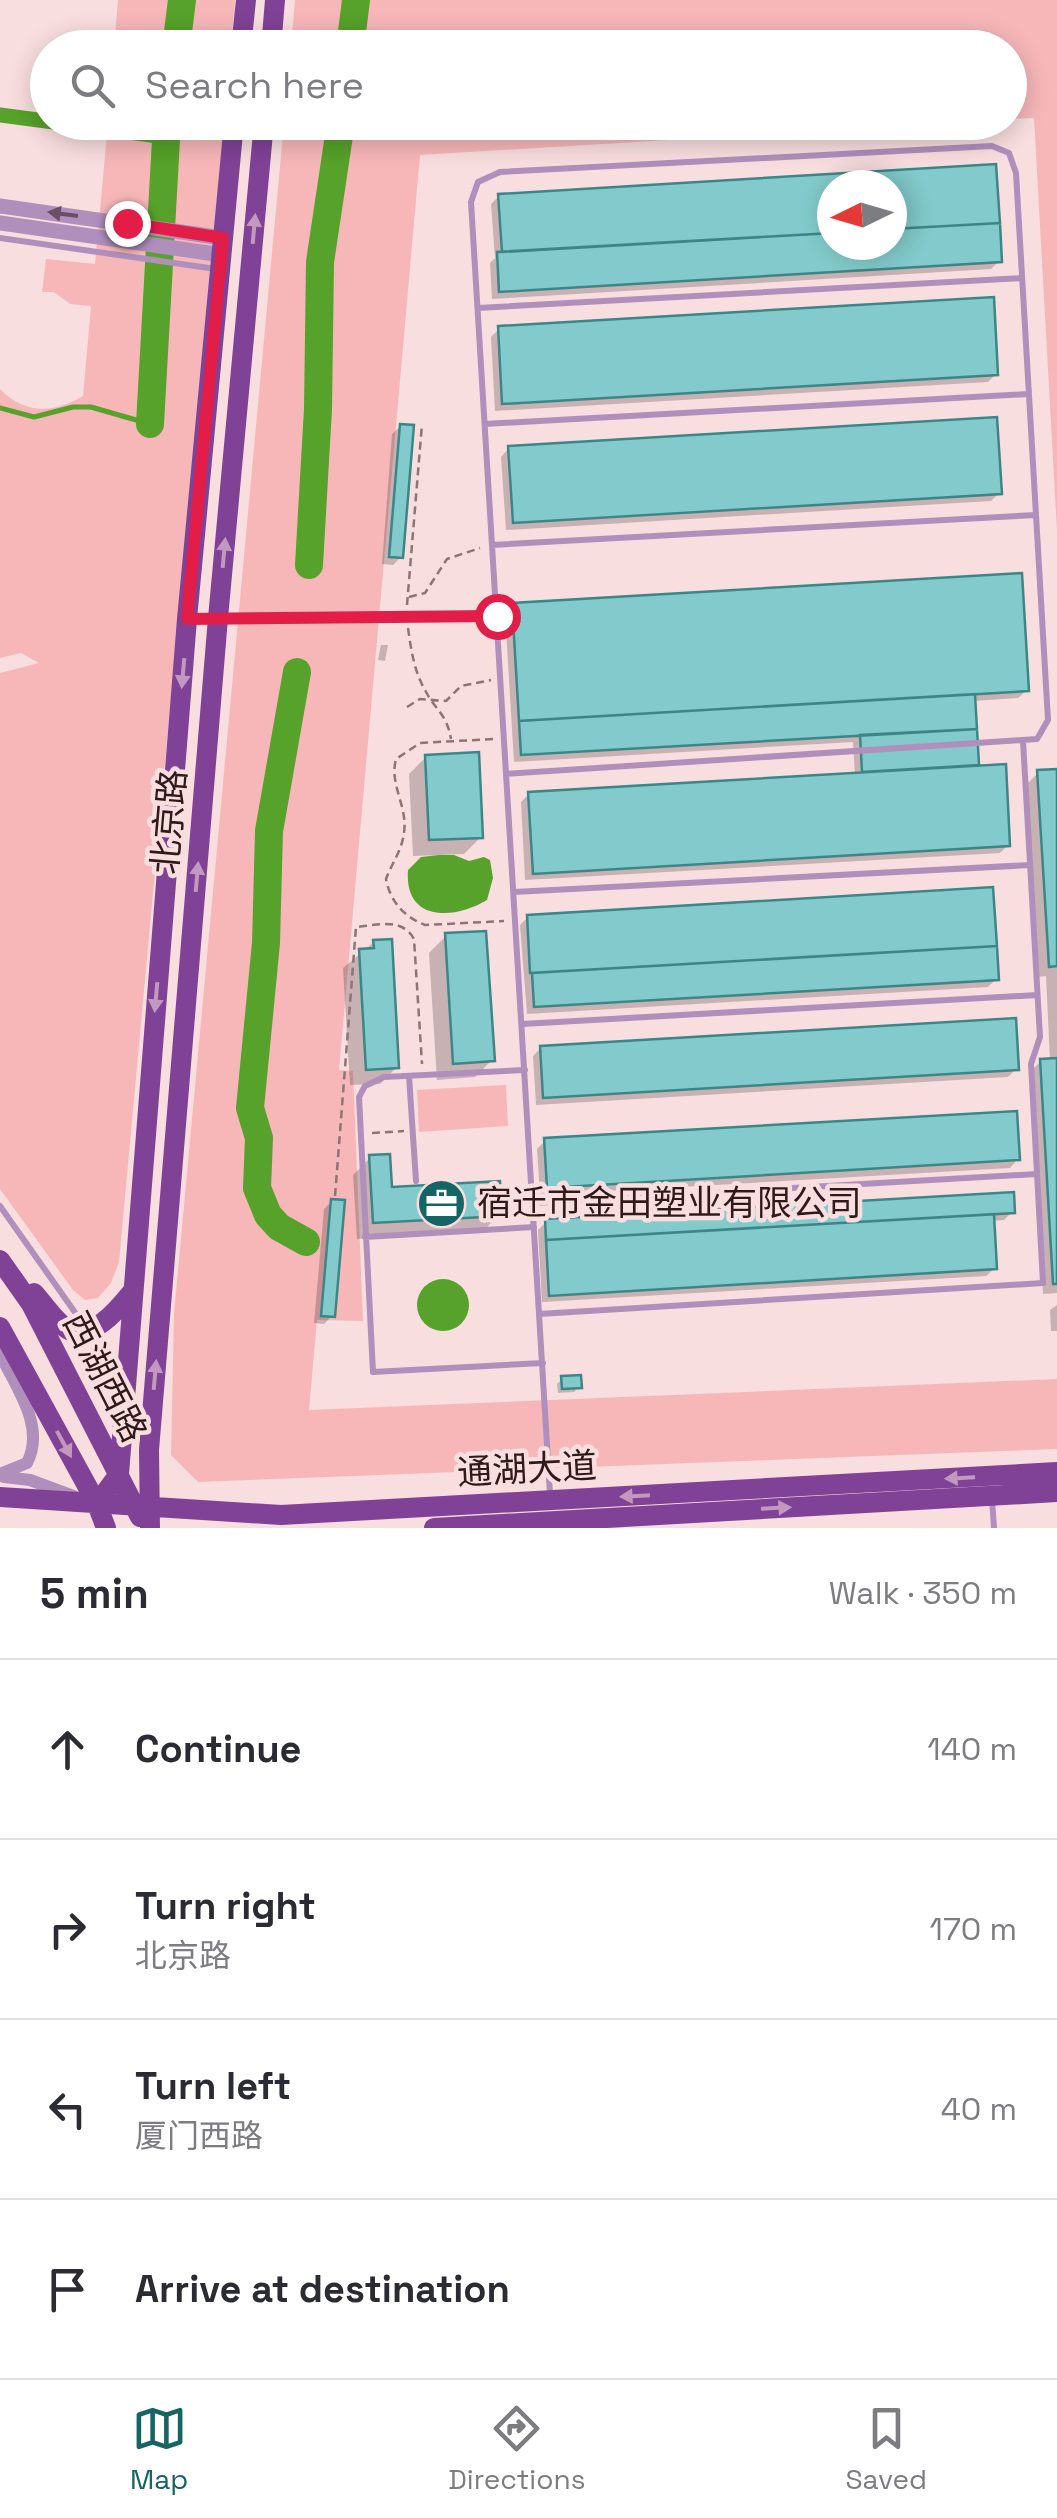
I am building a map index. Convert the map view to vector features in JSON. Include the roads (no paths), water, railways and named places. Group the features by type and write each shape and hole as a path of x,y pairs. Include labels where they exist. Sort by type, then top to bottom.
{"main road":[{"path":"243,30 246,0"},
{"path":"273,30 276,0"},
{"name":"北京路","path":"119,1474 187,619 232,140"},
{"name":"北京路","path":"145,1518 218,618 262,140"},
{"path":"1,1262 68,1329 87,1330 110,1317 132,1292"},
{"name":"西湖西路","path":"1,1262 30,1304 145,1518"},
{"name":"西湖西路","path":"0,1328 97,1504 106,1528"},
{"name":"通湖大道","path":"0,1497 97,1504 145,1518 248,1521 1057,1472"},
{"path":"97,1504 119,1474"},
{"name":"通湖大道","path":"434,1528 1057,1492"}],"street":[{"path":"0,206 127,223 177,247"},
{"path":"0,223 124,247 177,247 222,254"},
{"path":"0,1354 32,1422 35,1437 28,1463 0,1475"},
{"path":"0,1475 30,1480 97,1504"}],"lane":[{"path":"506,774 1037,739 1048,720 1016,173 1009,153 992,146 500,172 478,182 471,202 506,774 516,920 551,1500"},
{"path":"0,238 124,247"},
{"path":"177,247 222,254"},
{"path":"478,308 1022,278"},
{"path":"485,424 1028,394"},
{"path":"492,545 1036,515"},
{"path":"187,619 497,616"},
{"path":"540,1314 1043,1282 1030,1064 1040,1038 1023,741"},
{"path":"514,892 1030,866"},
{"path":"522,1024 1037,995"},
{"path":"524,1070 384,1077 365,1086 359,1097 372,1372 542,1363"},
{"path":"409,1076 416,1180"},
{"path":"533,1203 1037,1174"},
{"path":"0,1206 87,1330"},
{"path":"366,1237 534,1228"},
{"path":"991,1496 994,1528"}],"waterway":[{"path":"178,30 182,0"},
{"path":"352,30 356,0"},
{"path":"0,115 30,119"},
{"path":"150,424 166,140"},
{"path":"309,565 318,409 320,262 338,140"},
{"path":"0,408 34,417 73,407 91,407 150,424"},
{"path":"297,672 269,831 266,943 250,1108 259,1138 257,1188 268,1215 279,1227 306,1242"}],"place":[{"name":"宿迁市金田塑业有限公司","path":"442,1203"}]}
